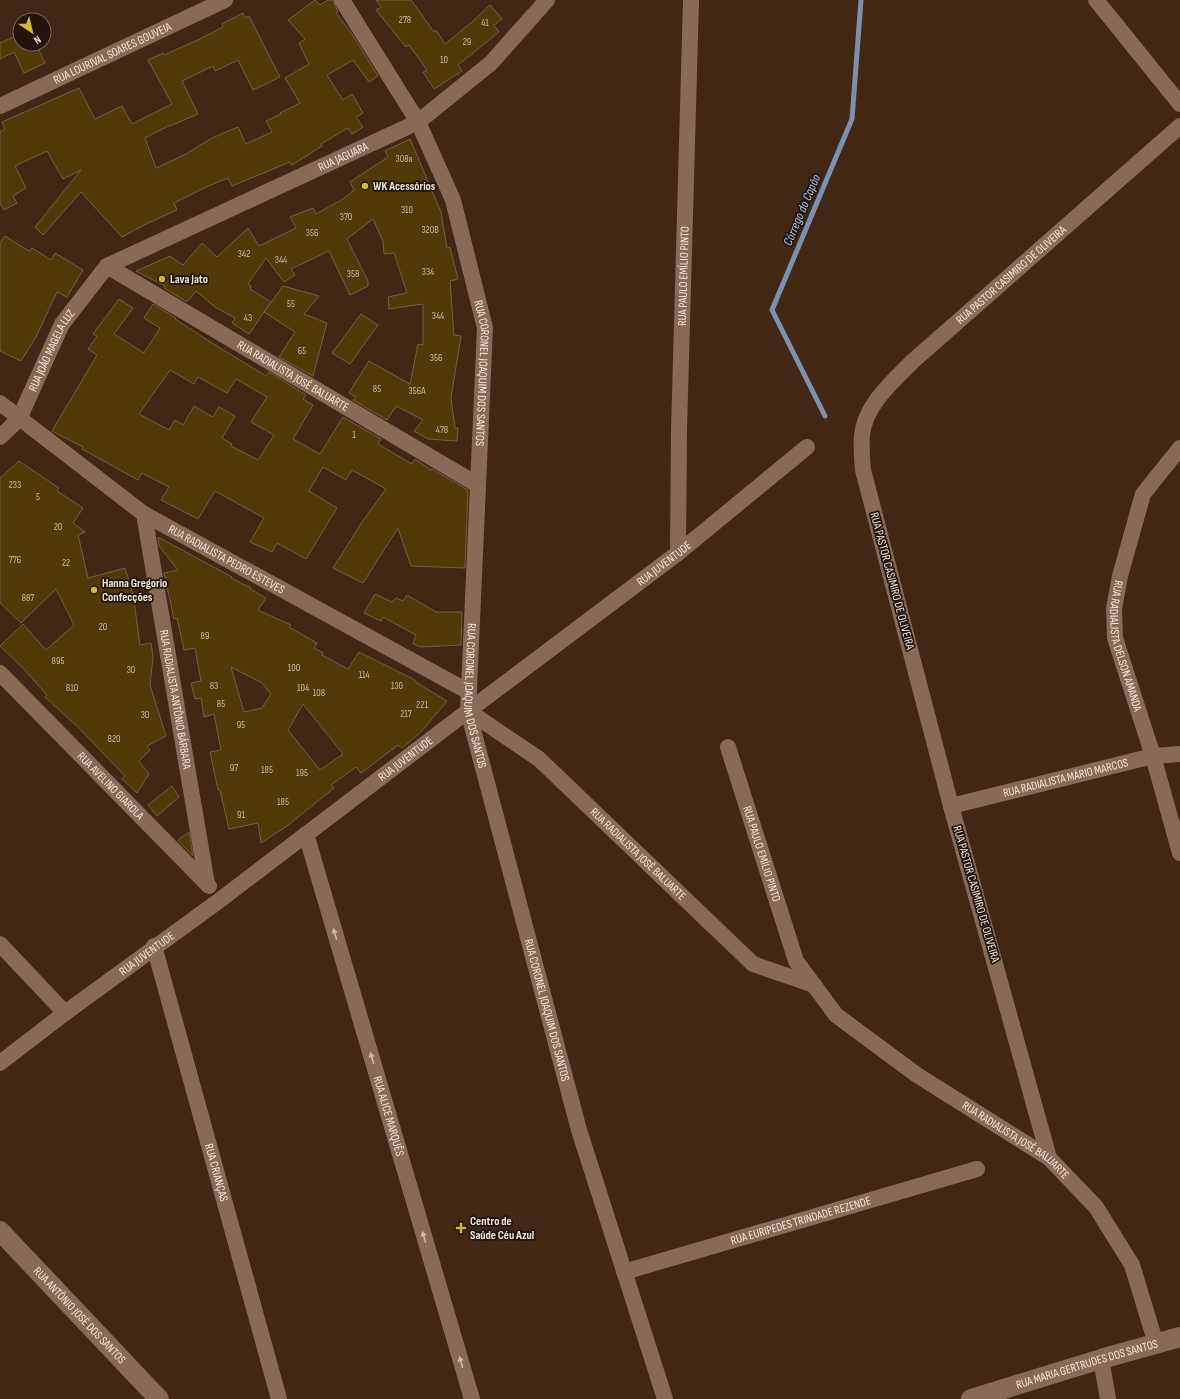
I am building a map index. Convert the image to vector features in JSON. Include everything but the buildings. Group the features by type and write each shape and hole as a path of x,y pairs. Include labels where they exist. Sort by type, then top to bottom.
{"street":[{"name":"RUA LOURIVAL SOARES GOUVEIA","path":"0,106 224,0"},
{"name":"RUA CORONEL JOAQUIM DOS SANTOS","path":"342,0 418,122 453,200 485,328 468,711 579,1130 665,1399"},
{"name":"RUA JAGUARA","path":"107,266 418,122 491,63 547,0"},
{"name":"RUA PAULO EMÍLIO PINTO","path":"678,553 679,430 691,0"},
{"path":"1096,0 1180,104"},
{"name":"RUA PASTOR CASIMIRO DE OLIVEIRA","path":"1049,1158 951,806 862,470 862,435 868,415 880,394 913,361 1180,126"},
{"name":"RUA JOÃO MAGELA LUZ","path":"0,437 19,419 62,324 107,266"},
{"name":"RUA RADIALISTA JOSÉ BALUARTE","path":"107,266 478,485"},
{"name":"RUA RADIALISTA PEDRO ESTEVES","path":"0,403 144,514 470,692"},
{"name":"RUA JUVENTUDE","path":"0,1063 154,946 220,900 678,553 807,447"},
{"name":"RUA RADIALISTA DELSON AMANDA","path":"1180,448 1143,494 1120,576 1114,609 1115,638 1153,756 1180,853"},
{"name":"RUA RADIALISTA ANTÔNIO BÁRBARA","path":"144,514 207,884"},
{"name":"RUA AVELINO GIAROLA","path":"0,673 207,884 220,900"},
{"name":"RUA RADIALISTA JOSÉ BALUARTE","path":"468,711 539,759 753,964 814,985"},
{"name":"RUA PAULO EMÍLIO PINTO","path":"728,747 796,961"},
{"name":"RUA RADIALISTA MÁRIO MARCOS","path":"951,806 1153,756 1180,754"},
{"name":"RUA ALICE MARQUÊS","path":"306,834 472,1399"},
{"path":"0,944 65,1013"},
{"name":"RUA CRIANÇAS","path":"154,946 279,1399"},
{"name":"RUA RADIALISTA JOSÉ BALUARTE","path":"796,961 836,1015 917,1075 1049,1158 1096,1207 1132,1265 1156,1344"},
{"name":"RUA EURIPEDES TRINDADE REZENDE","path":"624,1272 977,1169"},
{"name":"RUA ANTÔNIO JOSÉ DOS SANTOS","path":"0,1231 159,1399"},
{"name":"RUA MARIA GERTRUDES DOS SANTOS","path":"971,1399 1101,1359 1180,1337"},
{"path":"1101,1359 1108,1399"}],"waterway":[{"name":"Córrego do Capão","path":"825,416 772,310 852,119 861,0"}],"place":[{"name":"WK Acessórios","path":"365,186"},
{"name":"Lava Jato","path":"162,279"},
{"name":"Hanna Gregorio Confecções","path":"94,590"},
{"name":"Centro de Saúde Céu Azul","path":"461,1228"}]}
